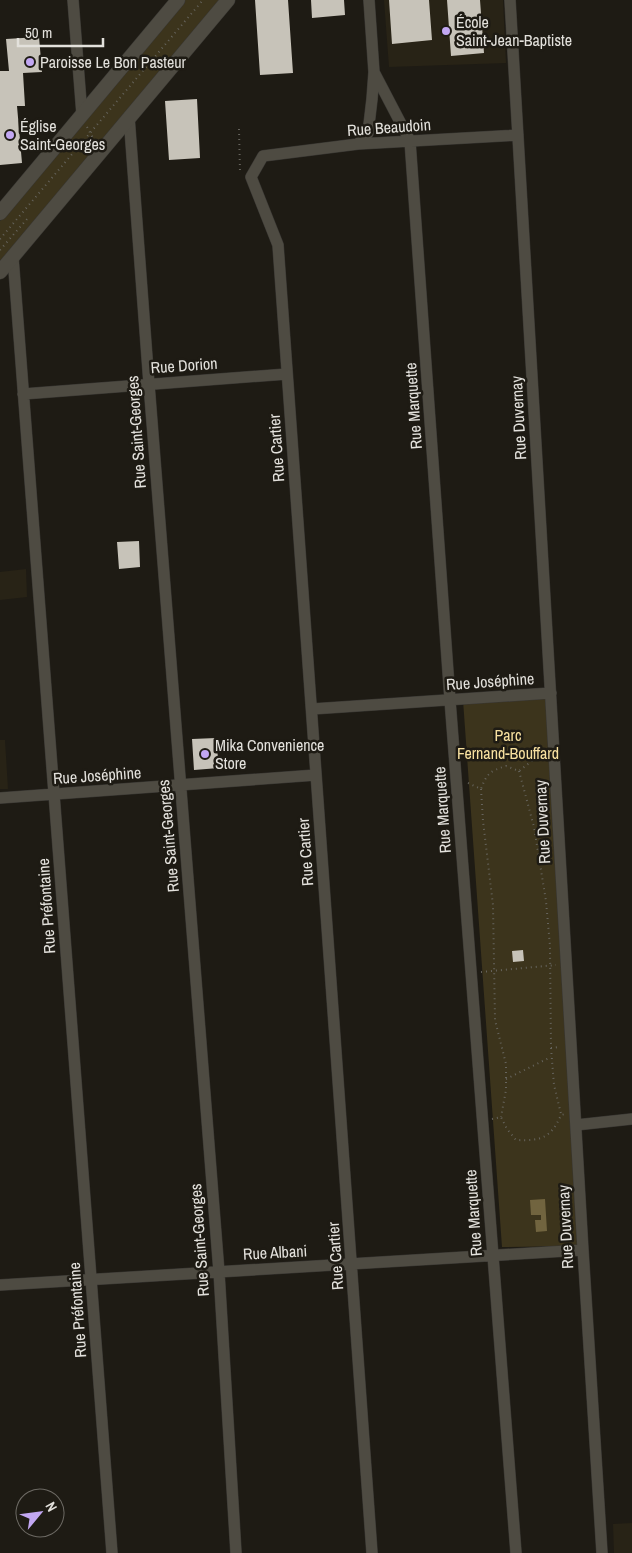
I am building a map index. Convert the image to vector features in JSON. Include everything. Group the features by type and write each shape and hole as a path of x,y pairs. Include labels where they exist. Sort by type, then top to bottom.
{"street":[{"path":"72,0 82,115"},
{"path":"0,213 178,0"},
{"path":"0,272 228,0"},
{"name":"Rue Marquette","path":"358,144 368,133 374,72 368,0"},
{"name":"Rue Duvernay","path":"510,0 602,1553"},
{"name":"Rue Marquette","path":"374,72 410,141 450,700 516,1553"},
{"name":"Rue Saint-Georges","path":"129,116 219,1272 236,1553"},
{"name":"Rue Beaudoin","path":"251,177 263,156 358,144 518,135"},
{"name":"Rue Cartier","path":"251,177 278,245 372,1553"},
{"name":"Rue Préfontaine","path":"12,257 112,1553"},
{"name":"Rue Dorion","path":"23,394 287,374"},
{"name":"Rue Joséphine","path":"312,709 551,693"},
{"name":"Rue Joséphine","path":"0,798 316,775"},
{"path":"576,1125 632,1119"},
{"name":"Rue Albani","path":"0,1285 583,1250"}],"path":[{"path":"0,238 203,0"},
{"path":"82,115 100,151"},
{"path":"239,129 240,172 251,177"},
{"path":"18,216 34,232"},
{"path":"519,772 553,744"},
{"path":"506,766 519,772 534,827 546,901 550,946 551,1048 554,1085 561,1115 556,1128 546,1136 533,1141 516,1140 507,1129 501,1117 506,1090 506,1064 495,1020 493,905 481,789 484,781 493,770 506,766"},
{"path":"456,777 481,789"},
{"path":"471,972 566,964"},
{"path":"551,1048 571,1047"},
{"path":"506,1079 552,1057"},
{"path":"561,1115 575,1112"},
{"path":"482,1121 501,1117"}],"shaded area":[{"name":"École Saint-Jean-Baptiste","path":"384,0 503,0 506,63 389,67"},
{"path":"26,569 27,597 0,600 0,572"},
{"path":"0,740 5,740 8,789 0,789"},
{"path":"545,1199 547,1231 536,1232 535,1220 541,1220 541,1215 531,1215 530,1200"},
{"path":"632,1523 632,1553 614,1553 613,1524"}],"green space":[{"path":"185,0 223,0 0,262 0,221"},
{"name":"Parc Fernand-Bouffard","path":"547,697 578,1246 502,1247 463,700"}],"building":[{"path":"255,0 288,0 293,73 260,75"},
{"path":"311,0 344,0 345,15 312,18"},
{"path":"389,0 429,0 432,40 392,44"},
{"path":"447,0 480,0 484,53 451,56"},
{"name":"Église Saint-Georges","path":"39,37 42,72 23,73 25,106 17,106 22,163 0,165 0,71 9,71 6,39"},
{"path":"197,99 200,158 169,160 165,101"},
{"path":"139,541 140,567 119,569 117,542"},
{"name":"Mika Convenience Store","path":"216,738 219,768 194,770 192,739"},
{"path":"523,950 524,961 513,962 512,951"}],"place":[{"name":"École Saint-Jean-Baptiste","path":"446,31"},
{"name":"Paroisse Le Bon Pasteur","path":"30,62"},
{"name":"Église Saint-Georges","path":"10,135"},
{"name":"Mika Convenience Store","path":"205,754"}]}
